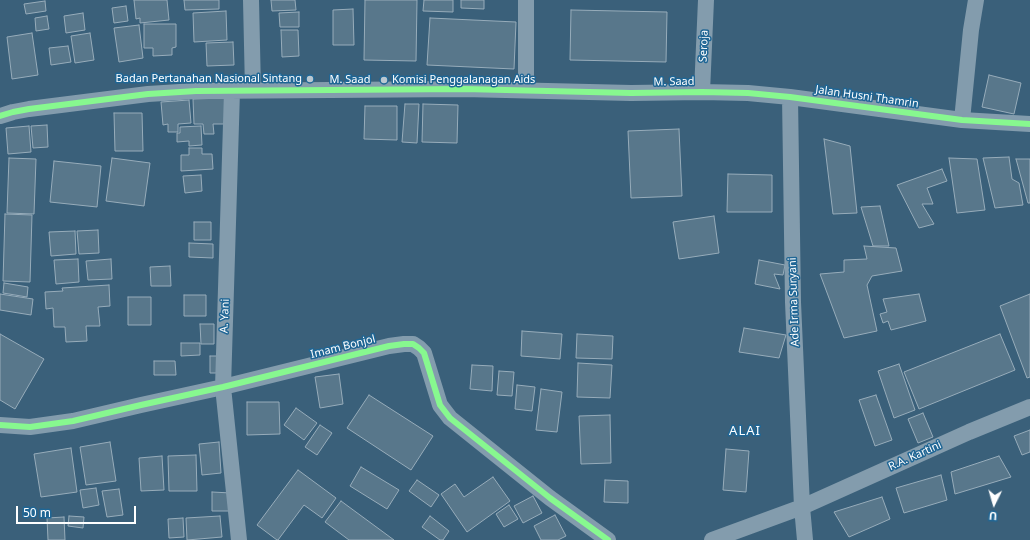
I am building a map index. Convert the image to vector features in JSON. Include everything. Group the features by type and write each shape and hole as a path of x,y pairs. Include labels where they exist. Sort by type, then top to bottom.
{"street":[{"path":"251,0 253,90"},
{"path":"526,0 526,90"},
{"name":"Seroja","path":"702,92 706,0"},
{"path":"962,120 971,30 976,0"},
{"name":"M. Saad","path":"0,116 30,109 137,95 196,91 464,89 631,93 702,92"},
{"name":"A. Yani","path":"232,91 223,387 239,540"},
{"name":"Jalan Husni Thamrin","path":"702,92 748,93 790,97 962,120 1030,124"},
{"name":"Ade Irma Suryani","path":"790,97 793,302 802,507 805,540"},
{"name":"Imam Bonjol","path":"0,425 30,427 74,421 141,404 223,387 390,346 413,344 424,353 440,405 450,418 550,498 608,540"},
{"name":"R.A. Kartini","path":"712,540 802,507 969,432 1030,407"}],"building":[{"path":"134,0 167,0 169,20 140,23 140,18 136,19"},
{"path":"184,0 219,0 219,9 185,10"},
{"path":"271,0 295,0 296,10 272,11"},
{"path":"365,0 417,0 416,61 364,60"},
{"path":"424,0 453,0 453,12 423,11"},
{"path":"461,0 484,0 484,9 461,8"},
{"path":"45,1 46,11 26,14 24,4"},
{"path":"126,6 128,21 114,23 112,8"},
{"path":"353,9 354,45 333,45 333,10"},
{"path":"571,10 667,12 666,62 570,60"},
{"path":"226,11 227,40 194,42 193,13"},
{"path":"299,12 299,27 280,27 279,13"},
{"path":"83,13 85,30 66,33 64,16"},
{"path":"47,16 49,29 36,31 35,18"},
{"path":"430,18 516,22 514,69 427,65"},
{"path":"144,24 176,24 176,47 172,48 172,55 153,56 153,48 144,48"},
{"path":"139,25 143,58 119,62 114,28"},
{"path":"281,30 298,30 299,56 282,57"},
{"path":"32,33 38,75 12,79 7,37"},
{"path":"90,33 94,60 75,63 71,36"},
{"path":"233,42 234,65 207,66 206,43"},
{"path":"68,46 71,62 51,65 49,48"},
{"path":"989,75 1021,83 1014,114 982,107"},
{"path":"225,98 225,124 213,124 214,134 204,134 203,124 194,124 193,99"},
{"path":"189,100 191,123 178,124 178,132 168,132 168,124 163,125 161,102"},
{"path":"405,104 419,104 417,143 402,142"},
{"path":"423,104 458,105 457,143 422,142"},
{"path":"365,106 397,106 397,140 364,139"},
{"path":"114,113 142,113 143,151 115,151"},
{"path":"47,125 48,147 33,148 31,126"},
{"path":"29,126 31,152 8,154 6,128"},
{"path":"201,126 202,145 189,146 189,141 177,142 177,133 180,133 180,127"},
{"path":"679,129 682,196 631,198 628,131"},
{"path":"824,139 850,146 857,213 833,214"},
{"path":"189,148 202,148 202,154 212,154 213,169 181,171 181,155 189,155"},
{"path":"1009,157 1012,179 1019,183 1023,205 995,208 983,158"},
{"path":"9,158 36,159 34,214 7,213"},
{"path":"112,158 150,163 144,206 106,201"},
{"path":"949,158 977,159 985,210 957,213"},
{"path":"1016,159 1030,159 1030,203 1028,203"},
{"path":"54,161 101,166 97,207 50,202"},
{"path":"942,169 947,181 927,188 933,204 922,204 934,224 919,228 897,185"},
{"path":"728,174 772,175 772,212 727,212"},
{"path":"201,175 202,191 185,193 183,176"},
{"path":"880,206 889,246 873,246 861,207"},
{"path":"5,214 32,215 30,282 3,281"},
{"path":"714,216 719,253 679,259 673,222"},
{"path":"194,222 211,222 211,240 194,240"},
{"path":"98,230 99,253 79,254 77,231"},
{"path":"75,231 76,254 51,256 49,232"},
{"path":"189,243 213,244 213,258 189,257"},
{"path":"864,246 896,248 902,271 872,276 867,285 877,331 844,338 820,274 844,272 844,260 867,259"},
{"path":"78,259 79,282 56,284 54,260"},
{"path":"111,259 112,279 88,280 86,261"},
{"path":"759,260 785,265 783,275 774,274 780,289 755,284"},
{"path":"170,266 171,286 151,286 150,267"},
{"path":"4,283 28,287 27,297 3,293"},
{"path":"109,285 110,306 98,307 100,326 86,326 87,341 66,342 65,327 54,327 53,308 46,309 45,292 63,291 62,288"},
{"path":"0,294 33,299 31,315 0,310"},
{"path":"919,294 926,321 891,330 888,321 883,323 880,314 887,312 883,299"},
{"path":"1030,294 1030,377 1027,378 1000,306"},
{"path":"184,295 206,295 206,316 184,316"},
{"path":"128,297 151,297 151,325 128,325"},
{"path":"200,324 214,324 214,344 201,344"},
{"path":"744,328 786,335 779,358 739,352"},
{"path":"522,331 562,334 560,359 521,356"},
{"path":"0,334 44,359 15,409 0,400"},
{"path":"577,334 613,336 612,359 576,358"},
{"path":"1000,334 1015,370 919,409 904,372"},
{"path":"181,343 200,343 200,355 181,356"},
{"path":"210,356 223,356 224,373 210,373"},
{"path":"154,361 175,361 176,375 154,375"},
{"path":"578,363 612,365 610,398 577,397"},
{"path":"899,364 915,410 894,418 878,371"},
{"path":"472,365 493,366 492,391 470,389"},
{"path":"499,371 514,372 512,396 497,395"},
{"path":"339,374 343,404 320,408 315,377"},
{"path":"517,385 535,387 532,411 515,409"},
{"path":"541,389 562,392 557,432 536,430"},
{"path":"369,395 433,436 411,470 347,428"},
{"path":"876,395 892,440 875,446 859,400"},
{"path":"247,402 279,402 280,434 247,435"},
{"path":"296,408 317,423 304,440 284,425"},
{"path":"923,413 933,437 918,443 908,419"},
{"path":"610,415 611,463 581,464 579,416"},
{"path":"320,425 332,433 317,455 305,447"},
{"path":"1030,430 1030,452 1022,455 1014,436"},
{"path":"110,442 116,481 86,485 80,447"},
{"path":"219,442 221,473 202,475 199,444"},
{"path":"71,448 77,492 41,497 34,454"},
{"path":"726,449 749,451 746,492 723,490"},
{"path":"196,455 197,491 169,491 168,456"},
{"path":"162,456 164,490 141,491 139,458"},
{"path":"999,456 1011,477 955,494 951,472"},
{"path":"361,467 399,490 387,509 350,486"},
{"path":"298,470 336,498 322,518 304,505 277,540 257,525"},
{"path":"941,475 947,500 904,513 896,488"},
{"path":"493,477 510,501 467,532 441,494 455,484 464,497"},
{"path":"417,480 439,495 431,507 409,491"},
{"path":"605,480 628,481 628,503 604,502"},
{"path":"96,488 99,505 83,508 80,490"},
{"path":"119,489 123,515 107,517 102,491"},
{"path":"212,492 231,493 230,511 212,511"},
{"path":"533,496 542,513 523,523 514,506"},
{"path":"882,497 890,519 849,537 834,512"},
{"path":"341,501 394,540 349,540 325,522"},
{"path":"509,505 518,519 504,527 496,514"},
{"path":"555,515 566,536 558,540 541,540 534,526"},
{"path":"69,516 84,517 83,528 68,526"},
{"path":"220,516 222,537 187,540 186,518"},
{"path":"430,516 449,531 443,540 440,540 422,527"},
{"path":"64,517 65,540 48,540 47,518"},
{"path":"183,518 184,537 169,538 168,519"}],"cycle path":[{"path":"0,116 29,109 148,94 196,91 464,89 631,93 748,93 790,97 962,120 1030,124"},
{"path":"0,425 30,427 73,421 223,387 389,346 413,344 424,353 440,405 450,418 550,498 608,540"}],"place":[{"name":"Badan Pertanahan Nasional Sintang","path":"310,79"},
{"name":"Komisi Penggalanagan Aids","path":"384,80"}],"district":[{"name":"ALAI","path":"745,431"}]}
